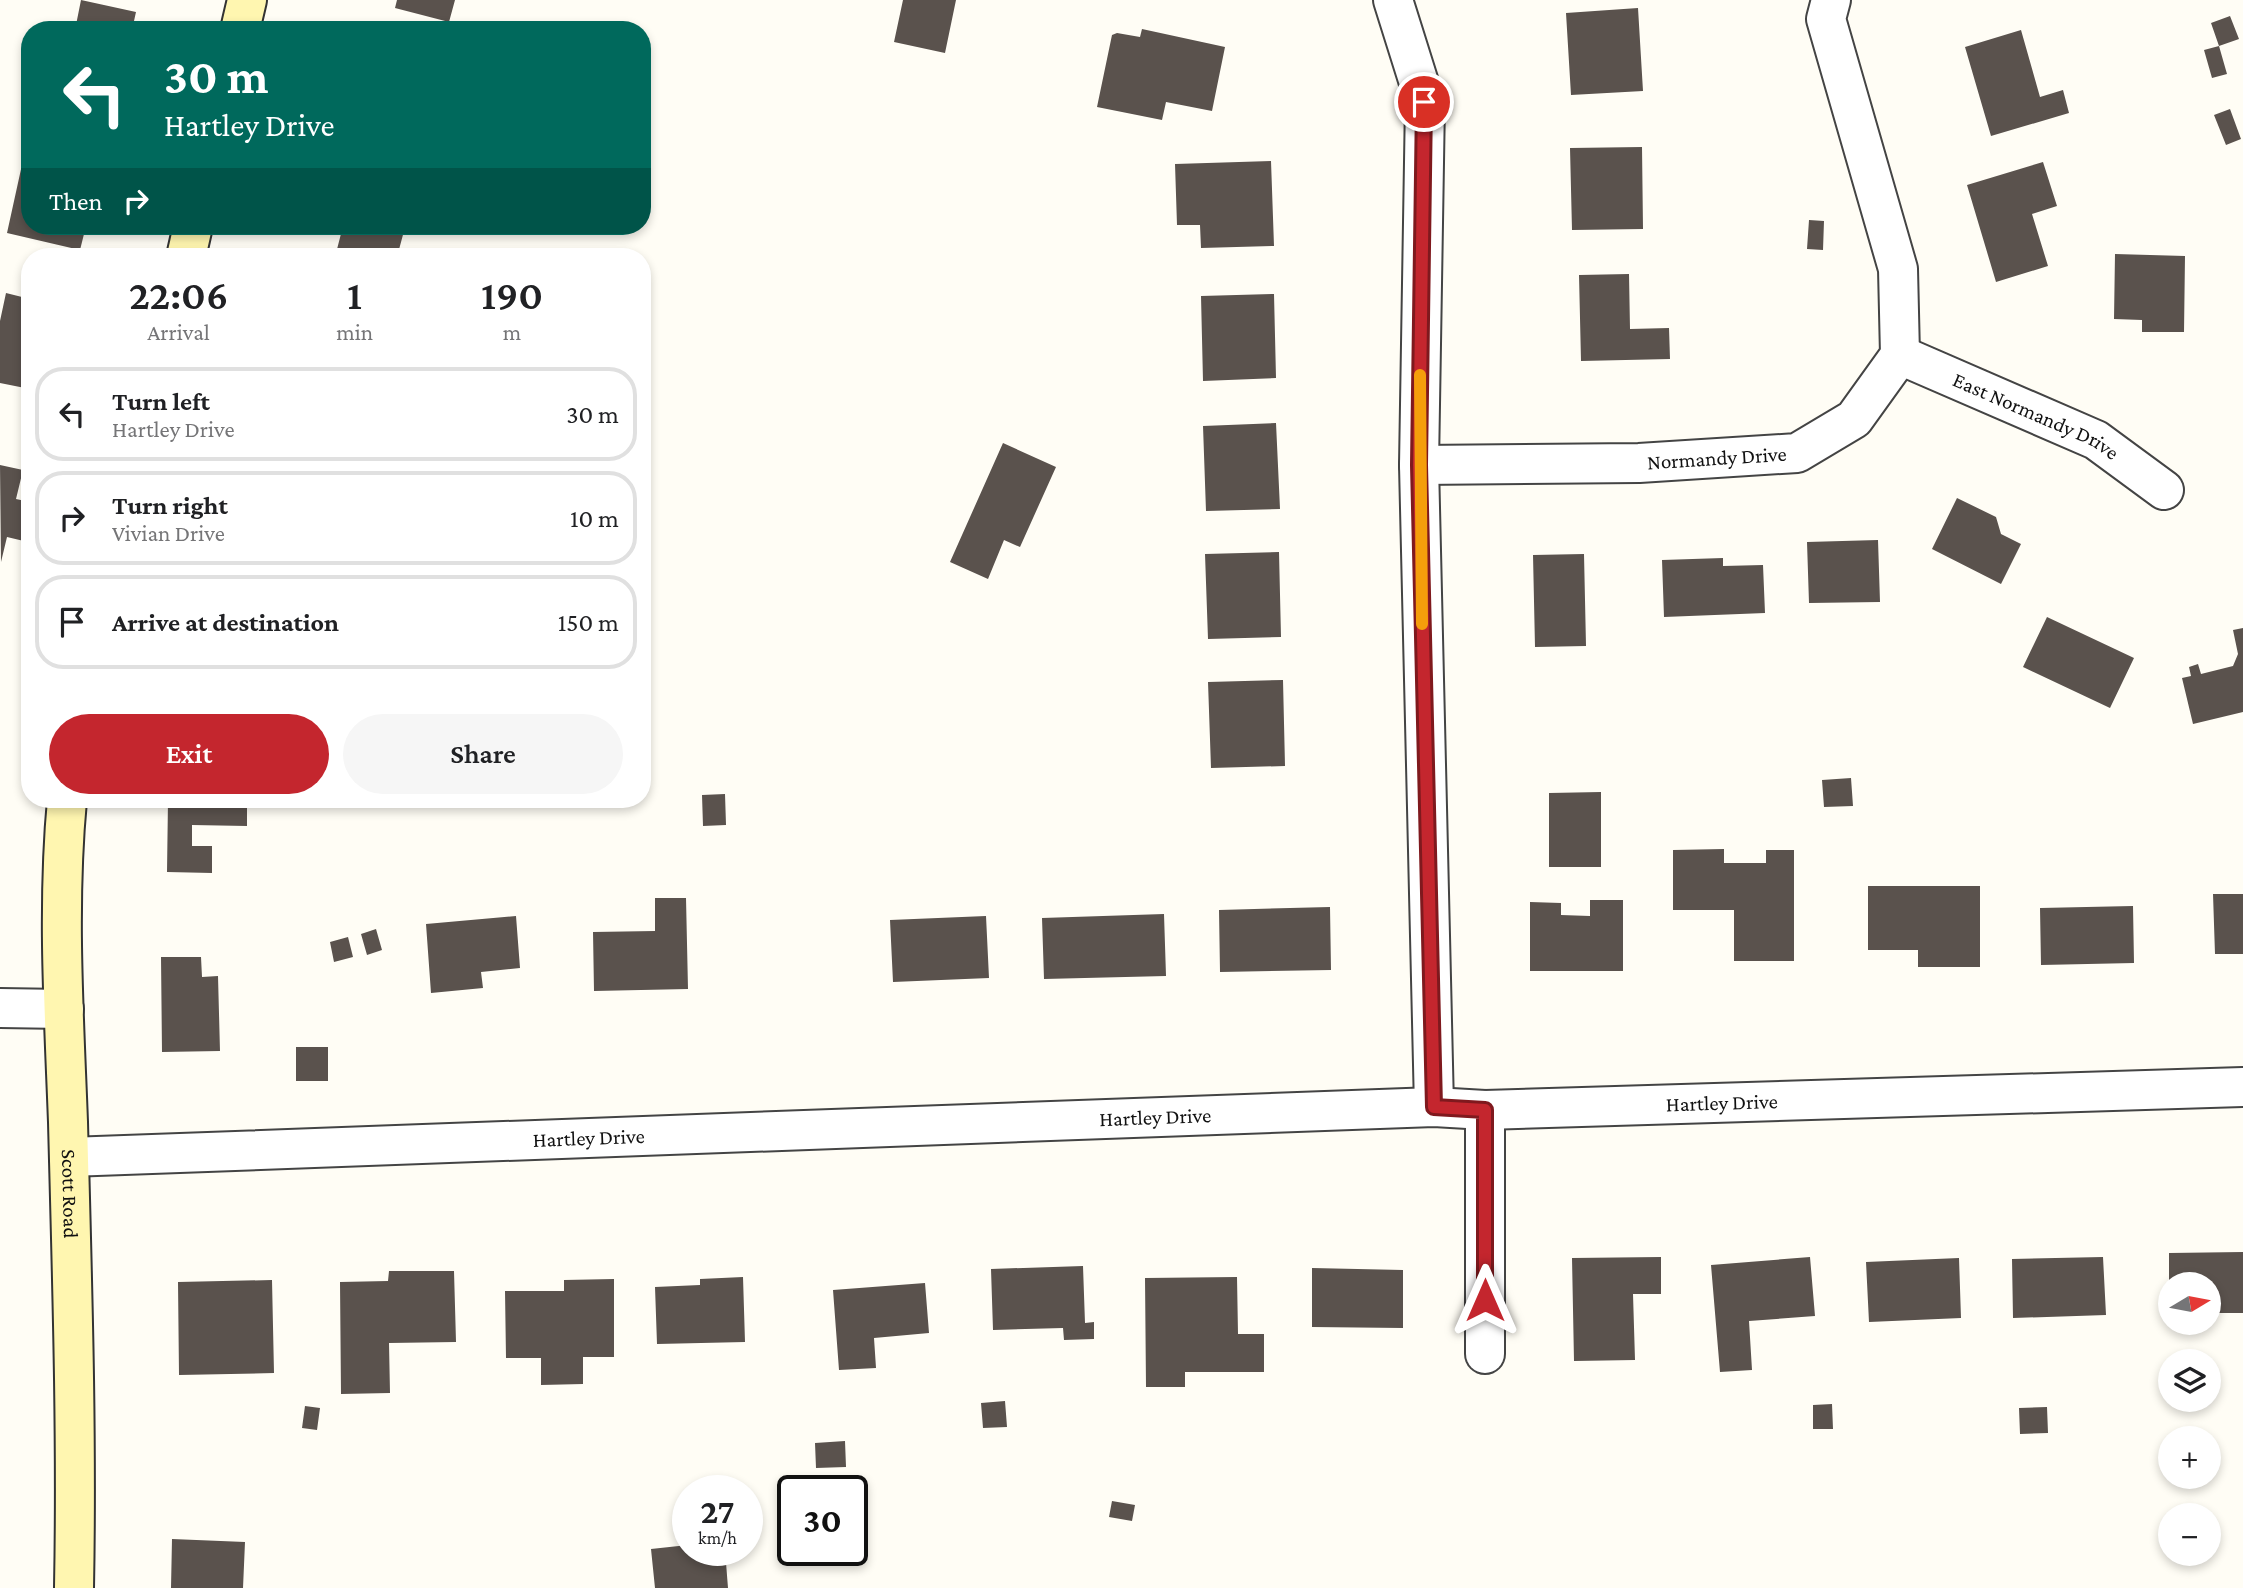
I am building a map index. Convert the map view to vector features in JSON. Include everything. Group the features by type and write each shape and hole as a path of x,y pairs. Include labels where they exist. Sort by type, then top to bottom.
{"main road":[{"path":"242,21 247,0"},
{"name":"Scott Road","path":"67,808 62,888 69,1157 74,1588"}],"street":[{"path":"1393,0 1424,102 1419,465 1434,1107"},
{"path":"1830,0 1826,19 1898,269 1900,355"},
{"name":"Normandy Drive","path":"1419,465 1639,463 1797,453 1854,419 1900,355"},
{"name":"East Normandy Drive","path":"1900,355 2096,440 2164,490"},
{"path":"0,1008 64,1009"},
{"name":"Hartley Drive","path":"69,1157 1434,1107 1485,1110 2243,1087"},
{"path":"1485,1110 1485,1354"}],"building":[{"path":"81,0 136,12 134,21 77,21"},
{"path":"397,0 455,0 449,21 395,8"},
{"path":"903,0 956,0 945,53 894,42"},
{"path":"1638,8 1643,91 1571,95 1566,13"},
{"path":"2230,16 2239,39 2219,46 2211,23"},
{"path":"1142,29 1225,47 1212,111 1166,102 1162,120 1097,107 1112,35 1117,33 1140,37"},
{"path":"2021,30 2040,97 2063,90 2069,113 1991,136 1965,47"},
{"path":"2219,46 2227,74 2212,78 2204,50"},
{"path":"2230,109 2241,139 2226,145 2214,115"},
{"path":"1642,147 1643,229 1572,230 1570,148"},
{"path":"1271,161 1274,246 1201,248 1200,225 1177,225 1175,164"},
{"path":"2043,162 2057,206 2032,214 2048,266 1996,282 1967,185"},
{"path":"21,169 21,235 84,235 80,248 71,248 7,233"},
{"path":"1809,220 1824,221 1823,250 1807,249"},
{"path":"341,235 403,235 399,248 337,248"},
{"path":"2115,254 2185,256 2184,332 2142,332 2142,320 2114,319"},
{"path":"1629,274 1630,329 1669,328 1670,359 1581,361 1579,275"},
{"path":"6,293 21,297 21,387 0,383 0,321"},
{"path":"1274,294 1276,378 1203,381 1201,296"},
{"path":"1276,423 1280,509 1206,511 1203,426"},
{"path":"1003,443 1056,467 1020,547 1004,540 988,579 950,562"},
{"path":"0,465 21,470 16,499 21,500 21,540 7,537 1,562"},
{"path":"1957,498 1996,517 2001,534 2021,544 2001,584 1932,549"},
{"path":"1878,540 1880,602 1809,603 1807,542"},
{"path":"1279,552 1281,637 1208,639 1205,554"},
{"path":"1584,554 1586,646 1535,647 1533,555"},
{"path":"1723,558 1723,566 1763,565 1765,613 1664,617 1662,560"},
{"path":"2047,617 2134,658 2110,708 2023,667"},
{"path":"2243,628 2243,712 2193,724 2182,678 2191,676 2189,667 2198,664 2201,674 2233,666 2238,654 2233,630"},
{"path":"1283,680 1285,766 1211,768 1208,682"},
{"path":"1851,778 1853,806 1824,807 1822,780"},
{"path":"1601,792 1601,867 1549,867 1549,793"},
{"path":"725,794 726,825 703,826 702,795"},
{"path":"168,808 247,808 247,826 192,825 192,846 212,846 212,873 167,872"},
{"path":"1724,849 1724,863 1766,863 1766,850 1794,850 1794,961 1734,961 1734,910 1673,910 1673,850"},
{"path":"1868,886 1980,886 1980,967 1918,967 1918,950 1868,950"},
{"path":"2213,894 2243,894 2243,954 2215,954"},
{"path":"655,898 686,898 688,989 594,991 593,932 655,931"},
{"path":"1590,900 1623,900 1623,971 1530,971 1530,902 1561,903 1561,915 1590,916"},
{"path":"2133,906 2134,963 2041,965 2040,908"},
{"path":"1330,907 1331,970 1220,972 1219,910"},
{"path":"1164,914 1166,976 1044,979 1042,918"},
{"path":"516,916 520,968 481,972 483,988 431,993 426,924"},
{"path":"986,916 989,978 893,982 890,920"},
{"path":"376,929 382,950 367,955 361,934"},
{"path":"348,937 353,957 334,962 330,942"},
{"path":"161,957 201,957 202,977 218,976 220,1051 162,1052"},
{"path":"296,1047 328,1047 328,1081 296,1081"},
{"path":"2243,1252 2243,1313 2221,1313 2221,1272 2169,1272 2169,1253"},
{"path":"1661,1257 1661,1294 1633,1294 1635,1360 1574,1361 1572,1258"},
{"path":"1810,1257 1815,1316 1749,1321 1752,1370 1720,1372 1711,1265"},
{"path":"2103,1257 2106,1315 2013,1318 2012,1259"},
{"path":"1959,1258 1961,1318 1869,1322 1866,1262"},
{"path":"1083,1266 1085,1323 1094,1322 1094,1339 1064,1340 1063,1328 993,1330 991,1269"},
{"path":"1312,1268 1403,1270 1403,1328 1312,1327"},
{"path":"389,1271 454,1271 456,1342 389,1343 390,1393 341,1394 340,1282 388,1281"},
{"path":"743,1277 745,1342 657,1344 655,1287 700,1285 700,1279"},
{"path":"1237,1277 1238,1334 1264,1334 1264,1372 1185,1372 1185,1387 1146,1387 1145,1278"},
{"path":"614,1279 614,1357 583,1357 583,1384 541,1385 541,1358 506,1358 505,1291 564,1291 564,1280"},
{"path":"272,1280 274,1373 179,1375 178,1282"},
{"path":"925,1283 929,1333 874,1338 876,1368 839,1370 833,1290"},
{"path":"1005,1401 1007,1427 983,1428 981,1403"},
{"path":"1832,1404 1833,1429 1813,1429 1813,1405"},
{"path":"305,1406 320,1408 317,1430 302,1428"},
{"path":"2047,1407 2048,1433 2020,1434 2019,1408"},
{"path":"845,1441 846,1467 816,1468 815,1443"},
{"path":"1112,1501 1135,1505 1132,1521 1109,1517"},
{"path":"172,1539 245,1542 243,1588 171,1588"},
{"path":"672,1547 672,1566 726,1566 728,1588 655,1588 651,1549"}],"slow traffic":[{"path":"1420,375 1422,624"}],"route":[{"path":"1424,102 1419,465 1434,1107 1485,1110 1485,1300"}]}
